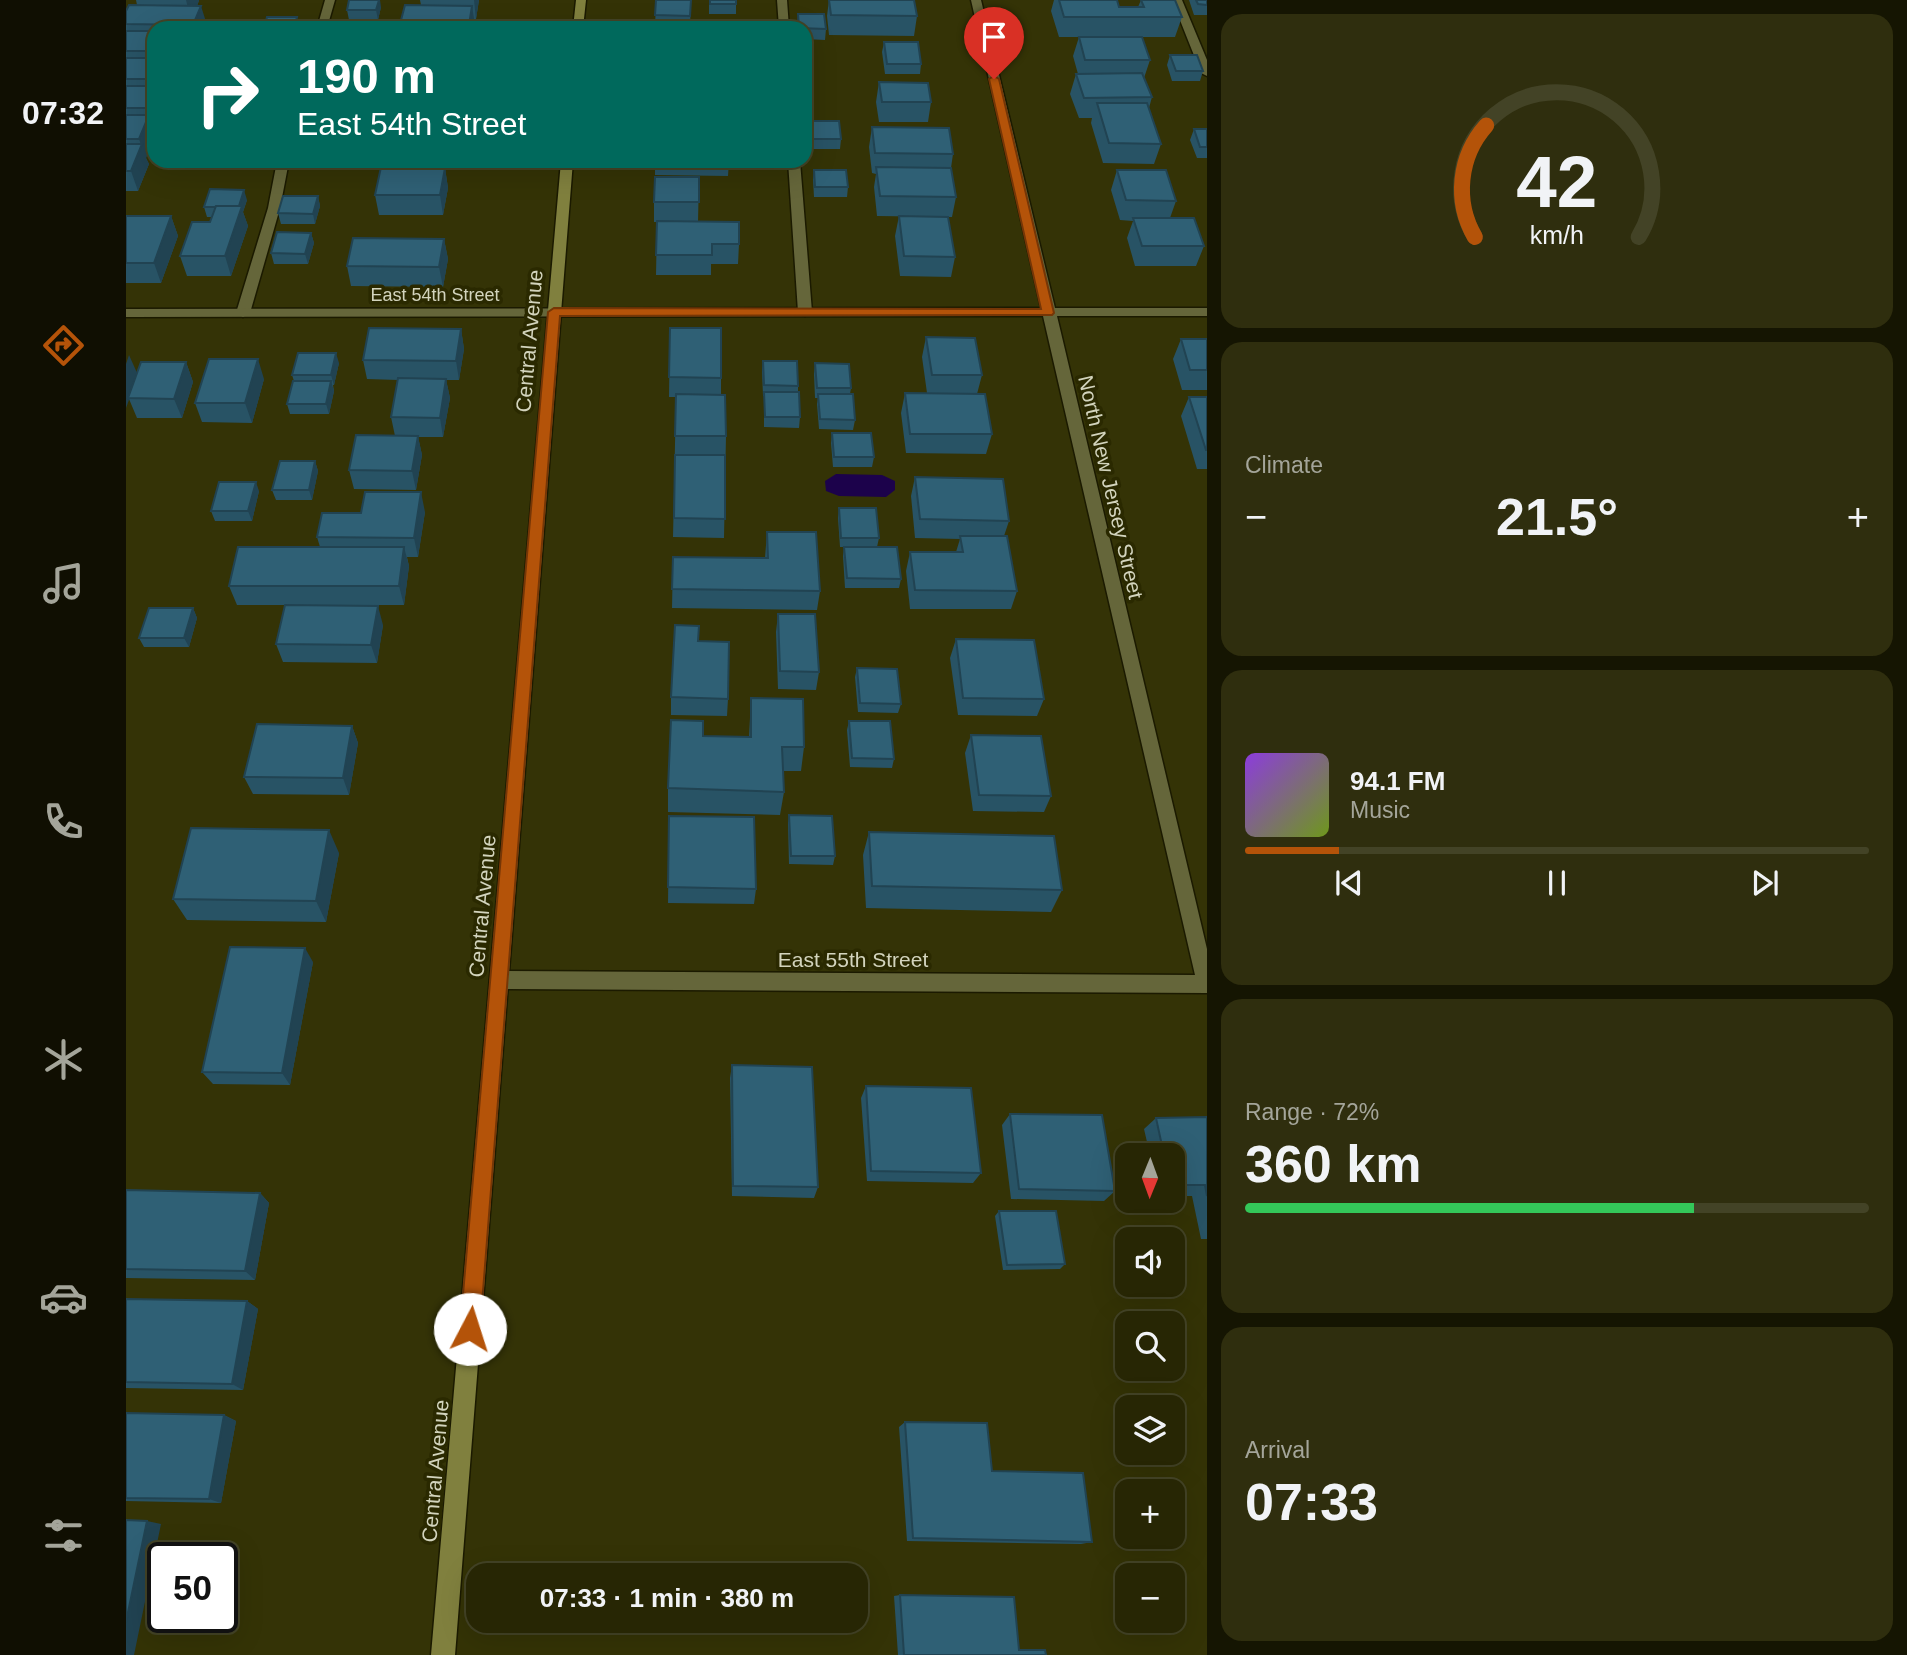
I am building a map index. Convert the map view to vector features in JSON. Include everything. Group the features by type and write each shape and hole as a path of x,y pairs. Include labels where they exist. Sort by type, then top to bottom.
{"main road":[{"path":"578,21 580,0"},
{"name":"Central Avenue","path":"443,1655 566,168"}],"street":[{"path":"324,21 330,0"},
{"path":"782,0 784,21"},
{"name":"North New Jersey Street","path":"976,0 1206,984"},
{"path":"1177,0 1207,74"},
{"path":"243,313 274,208 282,168"},
{"path":"795,168 805,313"},
{"name":"East 54th Street","path":"126,313 1207,313"},
{"name":"East 55th Street","path":"499,980 1206,984"}],"shaded area":[{"path":"836,474 882,475 895,481 895,490 886,497 839,496 826,491 825,481"}],"building":[{"path":"349,0 379,0 376,10 347,10"},
{"path":"656,0 691,0 690,16 655,15"},
{"path":"710,0 736,0 736,4 710,4"},
{"path":"829,0 914,0 917,16 831,15"},
{"path":"1059,0 1117,0 1119,7 1144,7 1141,0 1175,0 1182,17 1064,17"},
{"path":"1196,0 1207,0 1207,5 1198,4"},
{"path":"129,5 201,6 195,21 147,21 147,24 126,24"},
{"path":"405,5 472,6 470,21 401,21"},
{"path":"798,14 824,14 826,29 812,28 812,21 798,21"},
{"path":"267,17 297,17 296,21 266,21"},
{"path":"126,31 147,31 147,51 126,51"},
{"path":"1079,37 1142,37 1150,60 1085,60"},
{"path":"884,42 918,42 921,64 887,64"},
{"path":"1170,55 1197,55 1203,71 1176,71"},
{"path":"126,58 147,58 147,79 126,79"},
{"path":"1142,73 1152,97 1084,98 1076,74"},
{"path":"879,82 928,83 931,102 882,102"},
{"path":"126,86 147,86 146,108 126,108"},
{"path":"1097,103 1147,103 1161,144 1109,143"},
{"path":"126,115 147,115 139,139 126,139"},
{"path":"812,121 839,121 841,139 812,139"},
{"path":"872,127 949,128 953,154 875,153"},
{"path":"1194,129 1207,129 1207,147 1200,147"},
{"path":"126,144 142,144 131,171 126,171"},
{"path":"876,167 951,168 956,197 880,196"},
{"path":"381,168 445,168 440,195 375,195"},
{"path":"814,170 846,170 848,187 815,187"},
{"path":"1117,170 1166,170 1176,201 1126,200"},
{"path":"655,177 699,177 699,202 654,202"},
{"path":"210,189 244,190 239,206 204,207"},
{"path":"283,196 318,196 313,214 278,213"},
{"path":"216,206 242,206 225,256 180,256 192,222 210,222"},
{"path":"126,216 171,216 154,263 126,263"},
{"path":"899,216 948,217 955,257 904,256"},
{"path":"1133,218 1194,218 1204,246 1142,246"},
{"path":"657,221 739,222 739,244 712,244 712,255 656,255"},
{"path":"277,232 311,233 305,254 271,253"},
{"path":"353,238 444,239 439,267 347,266"},
{"path":"369,328 461,329 456,361 363,360"},
{"path":"670,328 721,328 721,378 669,377"},
{"path":"926,337 975,338 982,375 932,375"},
{"path":"1181,339 1207,339 1207,370 1190,370"},
{"path":"298,353 336,353 331,375 292,375"},
{"path":"209,359 258,359 245,403 195,403"},
{"path":"763,361 797,361 798,386 764,385"},
{"path":"141,362 186,362 174,399 128,398"},
{"path":"815,363 849,364 851,388 817,388"},
{"path":"398,378 446,379 440,418 391,417"},
{"path":"293,381 331,381 326,404 287,404"},
{"path":"764,392 799,392 800,417 765,417"},
{"path":"905,393 985,394 992,434 910,434"},
{"path":"676,394 725,395 726,436 675,436"},
{"path":"818,394 853,394 855,420 820,419"},
{"path":"1189,397 1207,397 1207,450 1206,450"},
{"path":"832,433 871,433 874,457 834,457"},
{"path":"356,435 418,436 412,471 349,470"},
{"path":"675,455 725,455 725,519 674,518"},
{"path":"280,461 315,461 309,490 272,490"},
{"path":"915,477 1003,479 1009,521 920,519"},
{"path":"219,482 256,482 248,511 211,511"},
{"path":"365,492 421,492 414,538 317,537 322,513 361,513"},
{"path":"839,508 876,508 879,538 841,538"},
{"path":"767,532 816,532 820,591 672,589 673,557 768,558"},
{"path":"960,536 1007,536 1017,591 915,590 910,552 963,552"},
{"path":"238,547 404,547 399,586 229,586"},
{"path":"844,547 897,547 901,579 847,578"},
{"path":"285,605 378,606 371,645 276,644"},
{"path":"149,608 193,608 184,638 139,638"},
{"path":"778,614 815,614 819,672 780,671"},
{"path":"675,625 699,626 698,641 729,642 728,699 671,697"},
{"path":"956,639 1034,640 1044,699 963,698"},
{"path":"857,668 897,669 901,704 860,703"},
{"path":"751,698 803,699 804,747 782,747 784,792 668,788 671,720 703,721 703,736 751,737"},
{"path":"849,721 890,721 894,759 852,758"},
{"path":"257,724 352,726 343,778 244,777"},
{"path":"971,735 1041,736 1051,796 979,795"},
{"path":"789,815 832,816 835,856 791,856"},
{"path":"669,816 754,817 756,889 668,887"},
{"path":"191,828 329,830 316,901 173,899"},
{"path":"869,832 1054,836 1062,890 872,886"},
{"path":"230,947 305,948 282,1073 202,1072"},
{"path":"732,1065 812,1067 818,1187 733,1186"},
{"path":"866,1086 971,1088 981,1173 871,1171"},
{"path":"1010,1114 1102,1115 1115,1191 1019,1189"},
{"path":"1207,1117 1207,1196 1205,1185 1185,1185 1185,1143 1161,1143 1156,1118"},
{"path":"126,1190 260,1193 245,1271 126,1269"},
{"path":"999,1211 1056,1211 1065,1264 1007,1265"},
{"path":"126,1299 247,1301 232,1384 126,1382"},
{"path":"126,1413 224,1415 209,1499 126,1498"},
{"path":"905,1422 987,1423 992,1471 1083,1473 1092,1542 913,1538"},
{"path":"126,1520 147,1521 126,1622"},
{"path":"900,1595 1014,1597 1019,1650 1045,1650 1046,1655 904,1655"}],"route":[{"path":"470,1329 554,312 1048,313 994,79"}]}
